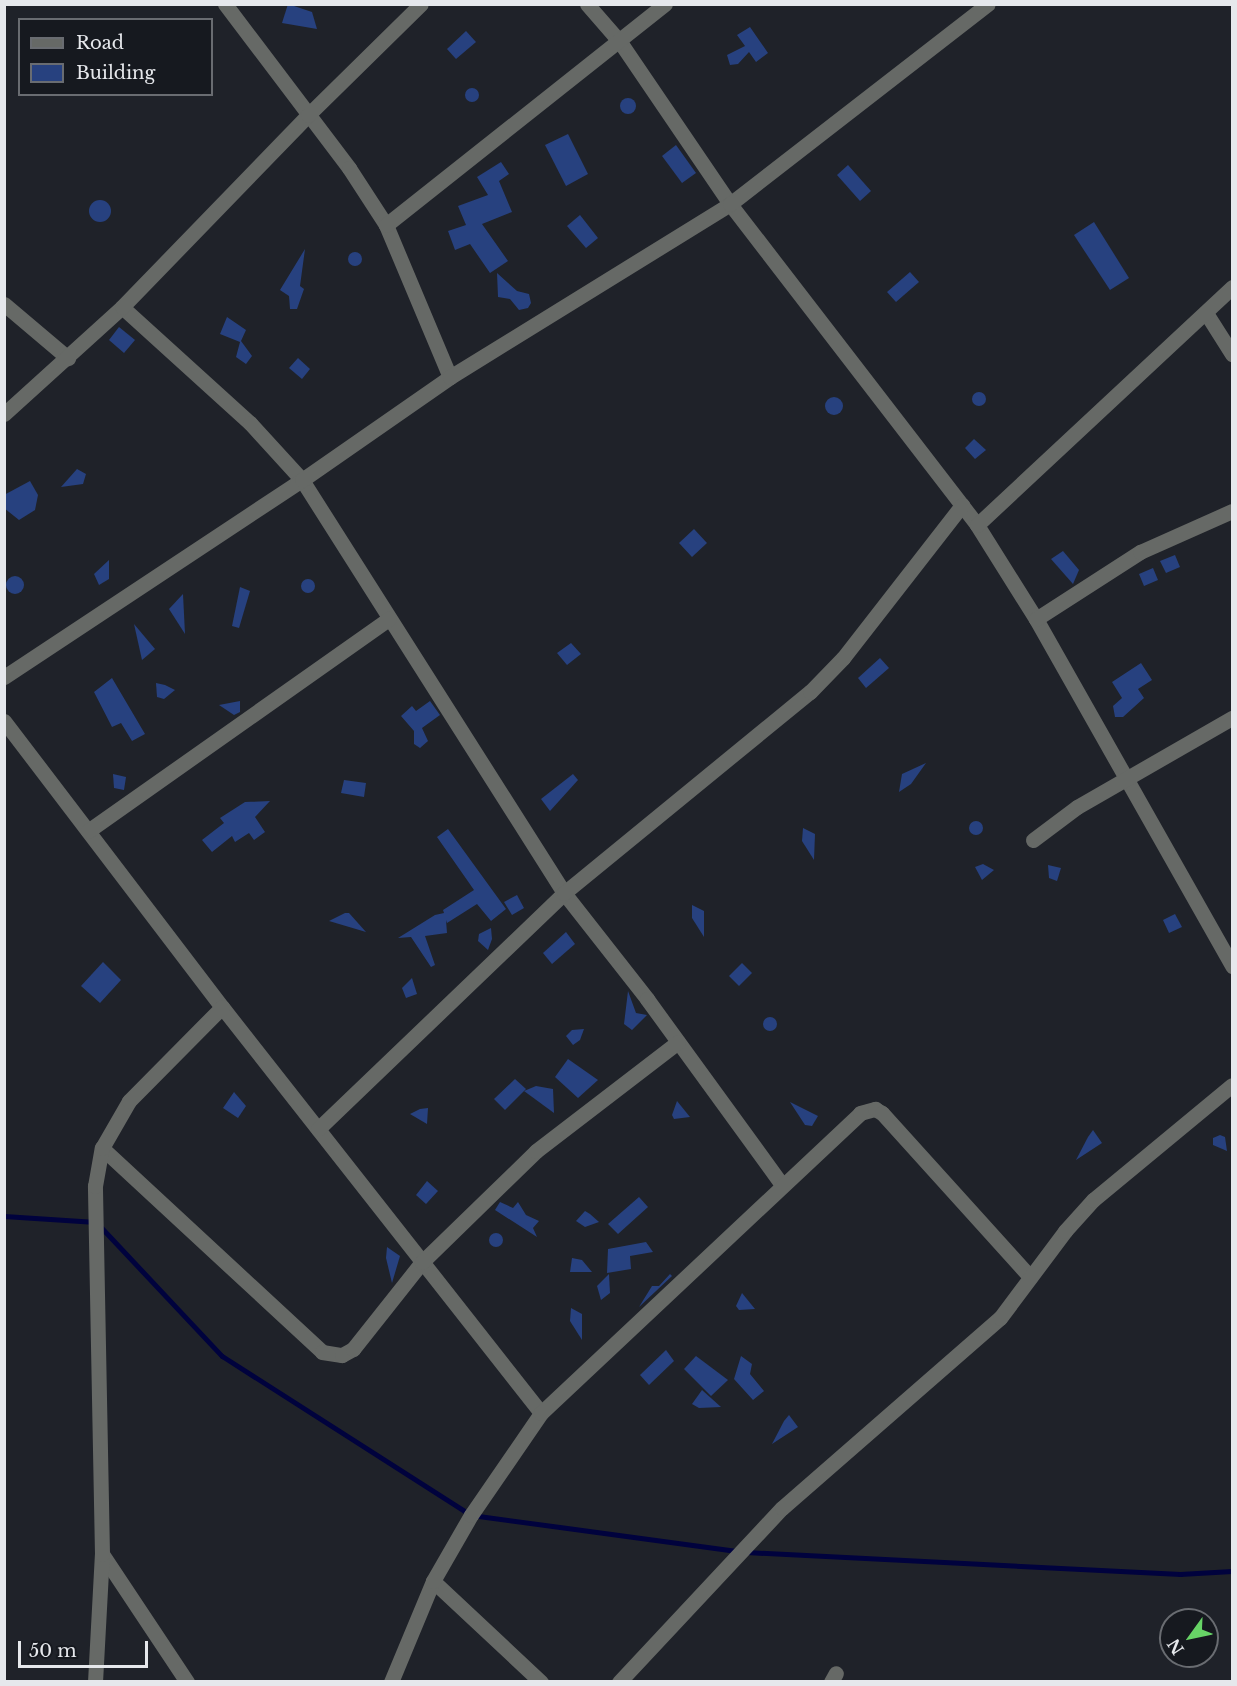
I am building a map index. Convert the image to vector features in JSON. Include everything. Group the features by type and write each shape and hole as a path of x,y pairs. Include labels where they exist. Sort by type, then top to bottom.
{"street":[{"path":"225,4 308,114 386,225 450,377"},
{"path":"4,414 122,307 308,114 421,4"},
{"path":"586,4 620,42 730,204 976,525 1036,619 1233,966"},
{"path":"386,225 522,114 620,42 665,4"},
{"path":"4,677 302,480 450,377 730,204 988,4"},
{"path":"976,525 1233,287"},
{"path":"4,304 68,358"},
{"path":"122,307 250,423 302,480 564,893 678,1042 782,1185"},
{"path":"1206,313 1233,354"},
{"path":"318,1129 564,893 810,692 843,658 962,505"},
{"path":"1036,619 1140,552 1233,510"},
{"path":"88,831 389,619"},
{"path":"1033,840 1077,807 1233,718"},
{"path":"4,721 222,1007 542,1413"},
{"path":"95,1682 102,1554 95,1186 102,1148 129,1101 222,1007"},
{"path":"102,1148 331,1356 352,1349 422,1262 536,1150 678,1042"},
{"path":"619,1682 783,1508 978,1340 1093,1200 1233,1085"},
{"path":"391,1682 433,1581 471,1515 542,1413 853,1118 875,1109 1030,1277"},
{"path":"102,1554 187,1682"},
{"path":"433,1581 541,1682"}],"building":[{"path":"288,4 312,12 317,29 282,23"},
{"path":"750,27 768,53 756,62 749,52 738,64 730,65 727,55 745,46 737,35"},
{"path":"466,31 476,42 456,59 447,49"},
{"path":"469,88 475,88 479,95 475,102 469,102 465,98 465,92"},
{"path":"628,98 634,100 636,106 634,112 628,114 622,112 620,106 622,100"},
{"path":"568,134 588,174 566,186 545,145"},
{"path":"676,145 696,173 682,183 662,156"},
{"path":"501,162 509,174 499,181 512,212 482,224 508,261 490,273 470,244 455,250 448,231 466,225 458,206 488,195 477,177"},
{"path":"848,165 871,191 860,201 837,175"},
{"path":"100,200 108,203 111,211 108,219 100,222 92,219 89,211 92,203"},
{"path":"580,215 598,238 586,248 567,226"},
{"path":"1094,222 1129,278 1110,290 1074,235"},
{"path":"305,249 300,286 304,289 297,309 290,309 289,296 280,290"},
{"path":"352,252 358,252 362,259 358,266 352,266 348,262 348,256"},
{"path":"910,272 919,282 896,302 887,292"},
{"path":"497,273 517,291 529,294 531,303 528,308 519,310 510,299 498,297"},
{"path":"227,317 246,330 241,341 252,356 246,364 236,357 240,342 220,334"},
{"path":"119,327 135,340 124,353 109,340"},
{"path":"298,358 310,369 302,379 289,368"},
{"path":"979,392 984,394 986,399 984,404 979,406 974,404 972,399 974,394"},
{"path":"834,397 840,400 843,406 840,412 834,415 828,412 825,406 828,400"},
{"path":"974,439 986,450 975,459 965,448"},
{"path":"77,469 86,474 83,484 61,487"},
{"path":"30,481 38,495 35,510 19,520 4,508 4,495"},
{"path":"694,529 707,543 692,557 679,543"},
{"path":"1063,551 1079,570 1073,584 1051,559"},
{"path":"1175,555 1180,567 1166,573 1160,561"},
{"path":"109,560 109,579 99,585 94,574"},
{"path":"1153,568 1158,580 1144,586 1139,574"},
{"path":"15,576 21,579 24,585 21,591 15,594 9,591 6,585 9,579"},
{"path":"305,579 311,579 315,586 311,593 305,593 301,589 301,583"},
{"path":"240,587 250,591 239,628 232,626"},
{"path":"183,594 185,634 169,609"},
{"path":"134,624 155,649 142,660"},
{"path":"571,643 581,654 567,665 557,653"},
{"path":"880,658 889,668 866,688 858,678"},
{"path":"1141,663 1152,680 1138,689 1144,698 1123,717 1115,717 1113,706 1122,698 1112,682"},
{"path":"112,678 145,734 132,741 121,723 112,727 94,692"},
{"path":"156,683 175,690 164,699 157,697"},
{"path":"240,701 240,712 234,715 219,705"},
{"path":"430,701 440,715 422,728 428,741 420,748 414,744 414,731 401,716 412,706 416,711"},
{"path":"926,763 911,784 899,792 902,774"},
{"path":"113,774 126,777 124,790 114,788"},
{"path":"573,774 578,780 550,811 541,799"},
{"path":"344,780 366,783 364,797 341,793"},
{"path":"270,801 255,817 265,832 254,840 249,833 235,842 232,836 212,852 202,840 224,823 220,818 245,802"},
{"path":"973,821 979,821 983,828 979,835 973,835 969,831 969,825"},
{"path":"803,828 815,834 814,860 802,841"},
{"path":"448,829 506,909 491,921 477,904 447,923 446,920 447,933 425,936 435,965 431,967 411,937 398,938 435,915 444,913 443,910 474,890 437,837"},
{"path":"983,864 994,870 982,880 975,867"},
{"path":"1048,865 1061,868 1057,881 1049,878"},
{"path":"517,895 524,908 512,915 504,902"},
{"path":"692,905 704,911 704,937 692,918"},
{"path":"349,913 366,932 329,921"},
{"path":"1175,914 1182,927 1169,933 1163,920"},
{"path":"491,928 492,939 488,950 478,941 479,934"},
{"path":"566,932 575,944 552,964 543,953"},
{"path":"103,962 121,980 100,1003 81,986"},
{"path":"742,963 752,973 739,986 729,976"},
{"path":"412,978 417,994 406,998 402,988"},
{"path":"628,991 636,1013 647,1015 632,1030 624,1024"},
{"path":"767,1017 773,1017 777,1024 773,1031 767,1031 763,1027 763,1021"},
{"path":"584,1029 580,1040 573,1045 566,1036 572,1030"},
{"path":"568,1059 598,1080 578,1098 555,1077"},
{"path":"515,1079 526,1089 505,1110 494,1099"},
{"path":"536,1086 553,1089 554,1113 524,1091"},
{"path":"234,1092 246,1106 238,1118 223,1108"},
{"path":"677,1101 690,1117 674,1119 672,1115"},
{"path":"790,1102 818,1116 812,1126 805,1125"},
{"path":"428,1108 427,1124 410,1114 420,1109"},
{"path":"1093,1130 1102,1143 1076,1160 1088,1137"},
{"path":"1220,1135 1225,1137 1227,1151 1213,1145 1213,1138"},
{"path":"427,1181 438,1191 426,1204 416,1195"},
{"path":"639,1197 648,1207 618,1234 608,1224"},
{"path":"500,1202 513,1208 518,1202 526,1215 539,1221 533,1228 537,1237 495,1210"},
{"path":"585,1211 599,1222 585,1227 576,1221"},
{"path":"493,1233 499,1233 503,1240 499,1247 493,1247 489,1243 489,1237"},
{"path":"646,1242 653,1252 630,1256 631,1269 607,1273 608,1249"},
{"path":"387,1247 400,1256 392,1283 386,1258"},
{"path":"572,1258 582,1260 592,1272 570,1272"},
{"path":"609,1274 610,1293 601,1300 597,1286"},
{"path":"670,1274 672,1276 639,1307 652,1286 659,1286"},
{"path":"742,1293 755,1309 739,1310 736,1306"},
{"path":"571,1308 582,1314 582,1340 570,1321"},
{"path":"666,1350 674,1361 649,1385 640,1375"},
{"path":"696,1356 728,1380 711,1396 684,1369"},
{"path":"741,1356 752,1364 750,1374 764,1391 753,1400 734,1379"},
{"path":"702,1390 721,1407 699,1408 692,1404"},
{"path":"789,1415 798,1427 772,1444 784,1421"}],"waterway":[{"path":"4,1216 96,1222 222,1356 471,1515 737,1551"},
{"path":"746,1552 1180,1574 1232,1571"}]}
